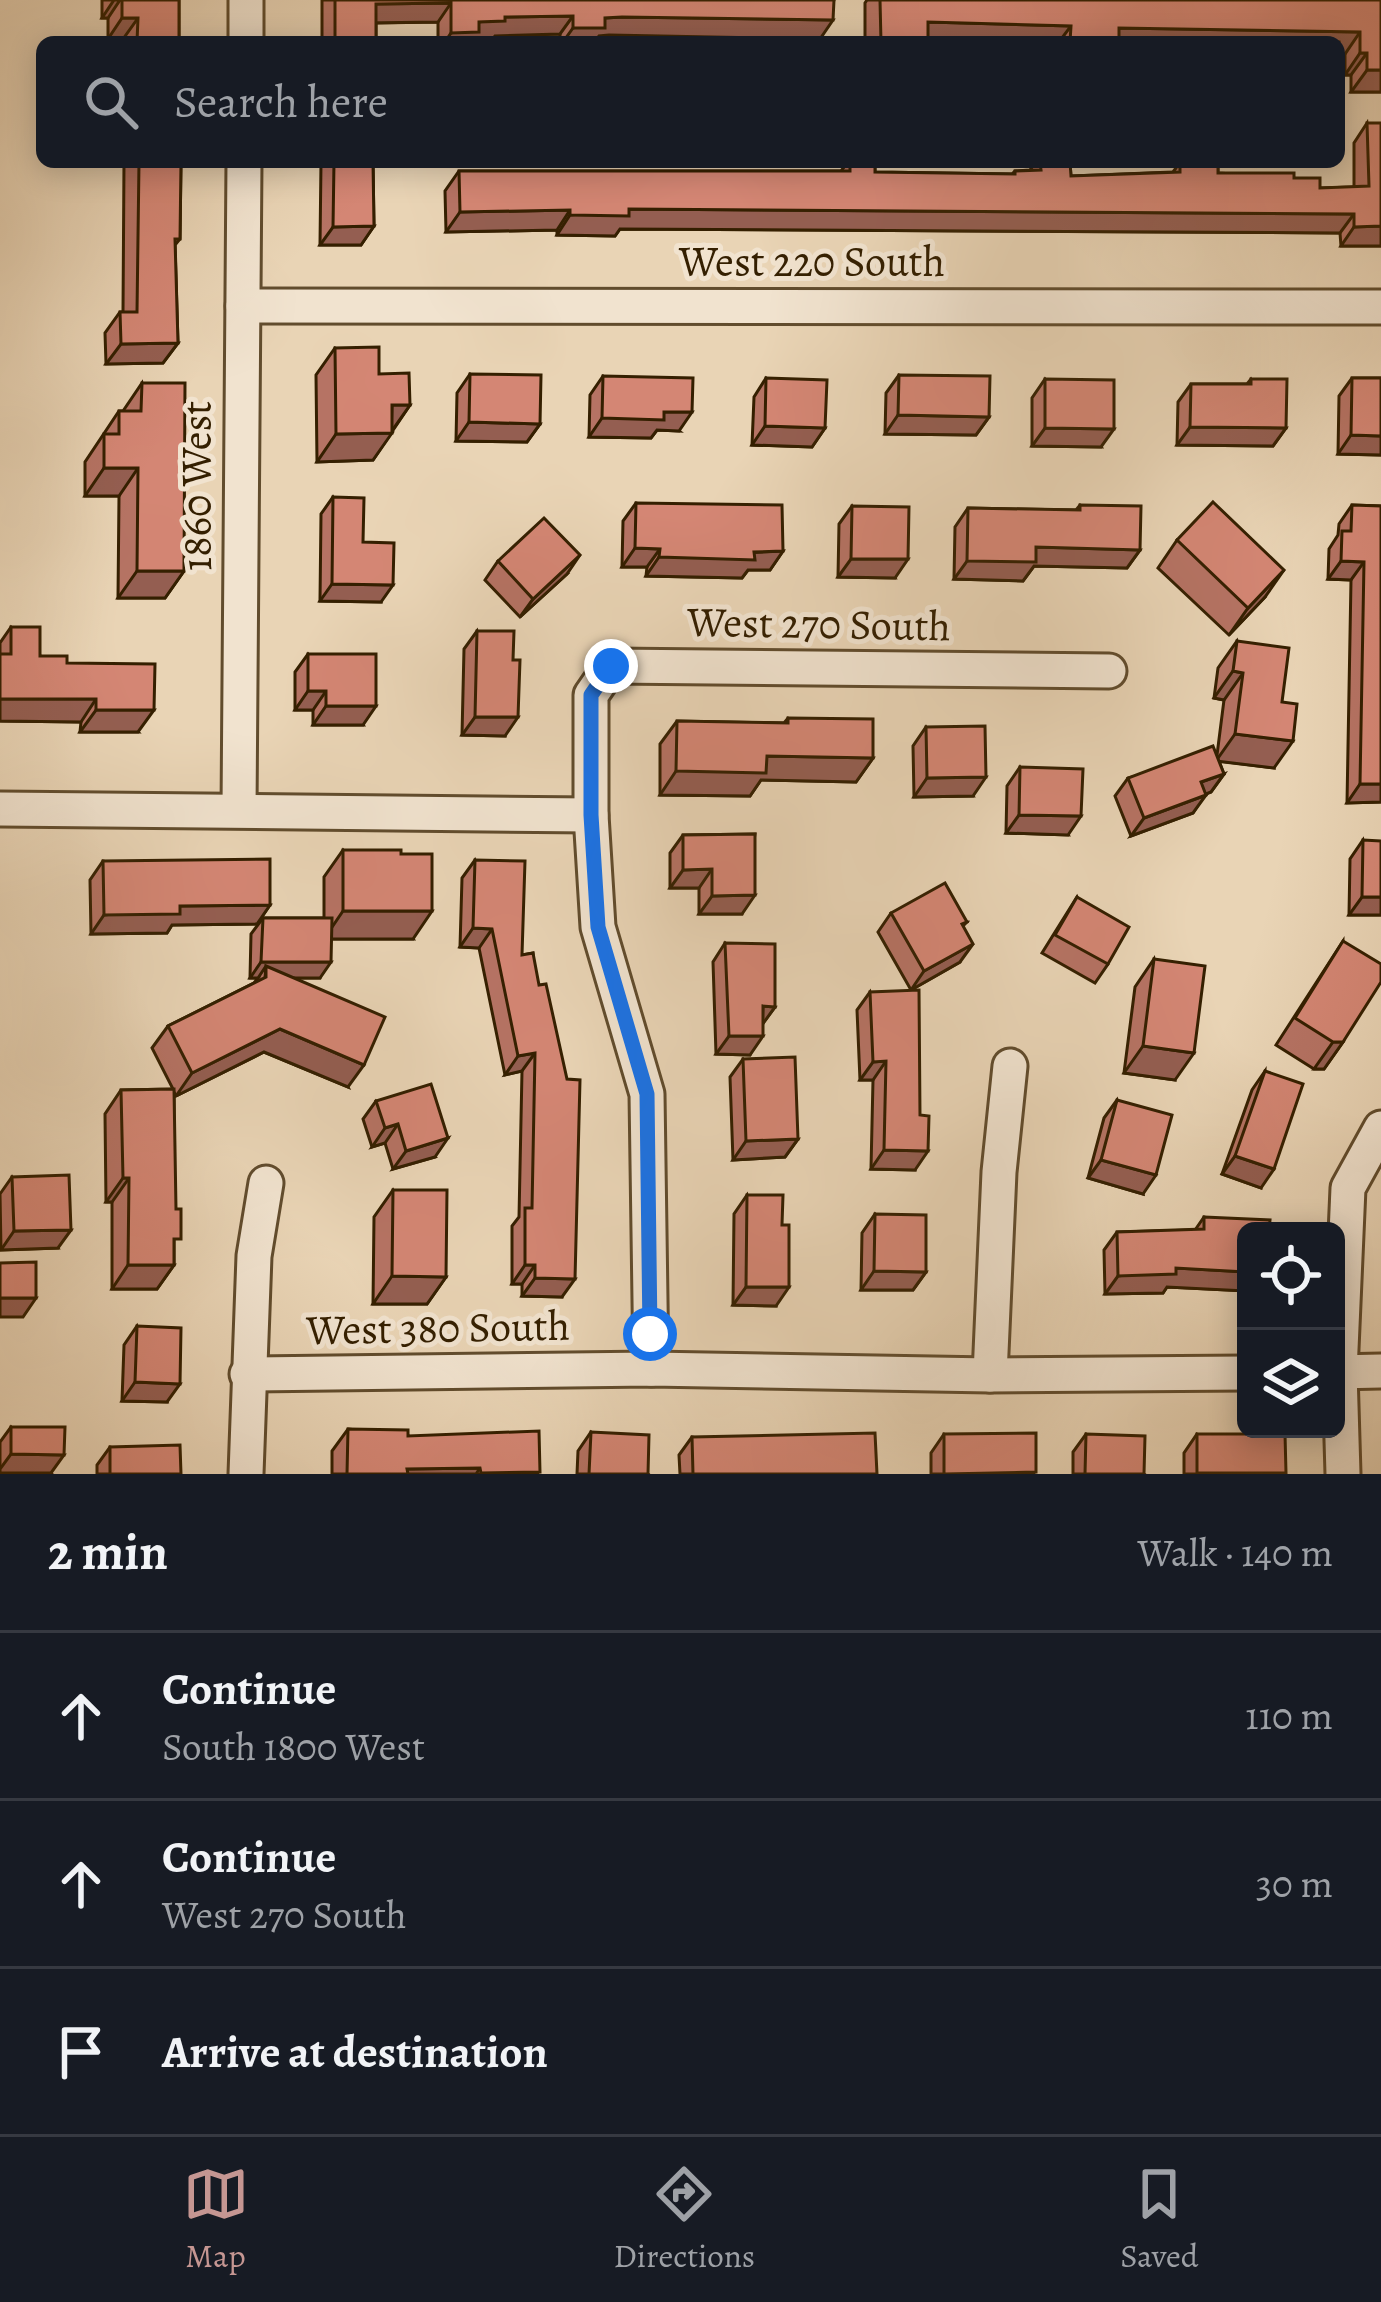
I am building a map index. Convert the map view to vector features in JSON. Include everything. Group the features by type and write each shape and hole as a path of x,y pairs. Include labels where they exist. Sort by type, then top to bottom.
{"street":[{"path":"245,36 246,0"},
{"name":"1860 West","path":"239,810 244,168"},
{"name":"West 220 South","path":"243,306 1381,307"},
{"name":"West 270 South","path":"591,815 591,695 611,666 1108,671"},
{"path":"0,809 591,815 598,927 647,1094 651,1369"},
{"path":"990,1375 999,1172 1010,1066"},
{"path":"1340,1330 1348,1188 1381,1128"},
{"path":"246,1474 254,1256 266,1183"},
{"name":"West 380 South","path":"248,1374 651,1369 990,1375 1237,1373"},
{"path":"1345,1372 1381,1371"},
{"path":"1341,1438 1343,1474"}],"building":[{"path":"122,0 179,0 179,36 137,36 138,18 122,18"},
{"path":"335,0 834,0 833,20 622,17 605,18 605,28 573,28 573,16 505,17 505,21 479,22 479,32 451,33 451,3 376,4 376,36 335,36"},
{"path":"880,0 1381,0 1381,70 1367,70 1367,53 1360,53 1360,32 1119,28 1119,36 1070,36 1071,26 928,22 928,36 881,36"},
{"path":"1367,123 1381,123 1381,226 1354,227 1354,214 629,209 629,216 570,215 570,210 460,212 459,171 875,168 875,172 1015,174 1070,168 1071,176 1218,168 1218,173 1294,173 1294,178 1320,178 1320,188 1369,186"},
{"path":"139,168 181,168 180,239 175,239 178,343 121,344 120,312 137,312"},
{"path":"334,168 373,168 374,226 333,227"},
{"path":"379,347 379,374 409,373 410,405 392,405 392,433 336,434 335,348"},
{"path":"470,374 541,375 540,424 469,422"},
{"path":"899,375 990,376 989,417 898,415"},
{"path":"603,376 693,378 692,412 664,412 664,420 602,418"},
{"path":"766,378 827,380 825,428 765,426"},
{"path":"1352,378 1381,378 1381,436 1351,435"},
{"path":"1045,379 1114,380 1114,429 1045,428"},
{"path":"1251,379 1287,379 1286,428 1190,427 1191,384 1251,384"},
{"path":"142,383 185,383 184,571 137,571 138,468 104,468 104,434 119,434 119,411 141,411"},
{"path":"333,497 364,498 363,542 394,543 393,585 332,584"},
{"path":"1213,502 1284,570 1248,608 1177,540"},
{"path":"636,503 782,505 783,551 754,552 755,560 659,557 660,549 635,548"},
{"path":"1080,505 1141,506 1140,550 1036,547 1036,562 967,561 968,508 1080,510"},
{"path":"1352,505 1381,506 1381,784 1360,784 1364,562 1341,561 1342,531 1351,531"},
{"path":"852,506 909,507 908,559 851,559"},
{"path":"544,518 580,555 533,599 498,561"},
{"path":"11,627 40,627 40,656 67,656 67,663 155,664 154,710 96,710 96,699 0,699 0,654 11,654"},
{"path":"477,631 514,631 513,660 520,660 518,717 475,717"},
{"path":"1237,641 1289,648 1282,702 1297,704 1293,741 1235,734 1243,673 1233,671"},
{"path":"308,654 376,654 376,706 326,706 326,691 308,691"},
{"path":"788,718 873,719 873,758 767,756 766,773 676,771 677,721 788,723"},
{"path":"985,726 986,777 927,778 926,727"},
{"path":"1213,746 1224,774 1201,782 1206,795 1144,818 1128,778"},
{"path":"1020,767 1083,769 1081,816 1019,815"},
{"path":"755,834 755,895 712,896 712,869 683,870 683,835"},
{"path":"1363,840 1381,841 1381,897 1362,897"},
{"path":"343,850 432,854 432,911 343,911"},
{"path":"270,859 270,905 180,906 180,914 104,915 103,861"},
{"path":"475,860 525,861 522,955 533,953 539,985 546,984 567,1079 580,1080 575,1279 535,1278 535,1265 525,1265 525,1208 532,1208 535,1053 518,1056 492,929 473,928"},
{"path":"945,883 967,922 962,924 973,944 924,971 891,913"},
{"path":"1077,897 1129,927 1108,964 1055,935"},
{"path":"263,918 332,918 331,962 261,962"},
{"path":"1343,941 1381,964 1381,982 1343,1042 1333,1042 1295,1018"},
{"path":"725,943 775,944 775,1007 763,1006 763,1036 729,1036"},
{"path":"1154,959 1205,966 1194,1053 1143,1046"},
{"path":"266,966 385,1017 364,1065 280,1029 192,1073 168,1026 266,977"},
{"path":"919,990 920,1115 929,1116 928,1151 884,1150 886,1061 873,1062 870,992"},
{"path":"795,1057 798,1139 746,1141 743,1059"},
{"path":"1265,1071 1303,1084 1274,1169 1235,1156"},
{"path":"431,1084 448,1138 406,1151 398,1124 385,1128 376,1101"},
{"path":"174,1089 181,1239 174,1239 174,1265 128,1265 129,1178 123,1178 121,1090"},
{"path":"1117,1100 1172,1115 1156,1175 1101,1160"},
{"path":"69,1175 71,1230 14,1231 12,1177"},
{"path":"393,1190 447,1190 446,1277 392,1276"},
{"path":"747,1195 783,1195 782,1225 789,1225 789,1287 746,1287"},
{"path":"875,1214 926,1215 926,1272 874,1271"},
{"path":"1204,1217 1270,1220 1237,1222 1237,1271 1176,1268 1176,1274 1118,1276 1117,1232 1204,1229"},
{"path":"36,1262 36,1298 0,1298 0,1263"},
{"path":"137,1326 181,1328 180,1384 135,1382"},
{"path":"11,1427 65,1427 64,1455 11,1454"},
{"path":"348,1429 408,1430 408,1436 539,1431 540,1472 481,1473 480,1468 347,1474"},
{"path":"591,1432 649,1435 648,1474 589,1474"},
{"path":"875,1433 877,1474 693,1474 692,1437"},
{"path":"1036,1433 1036,1472 944,1474 944,1434"},
{"path":"1086,1434 1145,1436 1144,1474 1085,1474"},
{"path":"1197,1434 1285,1438 1286,1473 1197,1473"},
{"path":"180,1445 181,1474 110,1474 110,1447"}],"route":[{"path":"611,666 591,695 591,815 598,927 647,1094 650,1334"}]}
